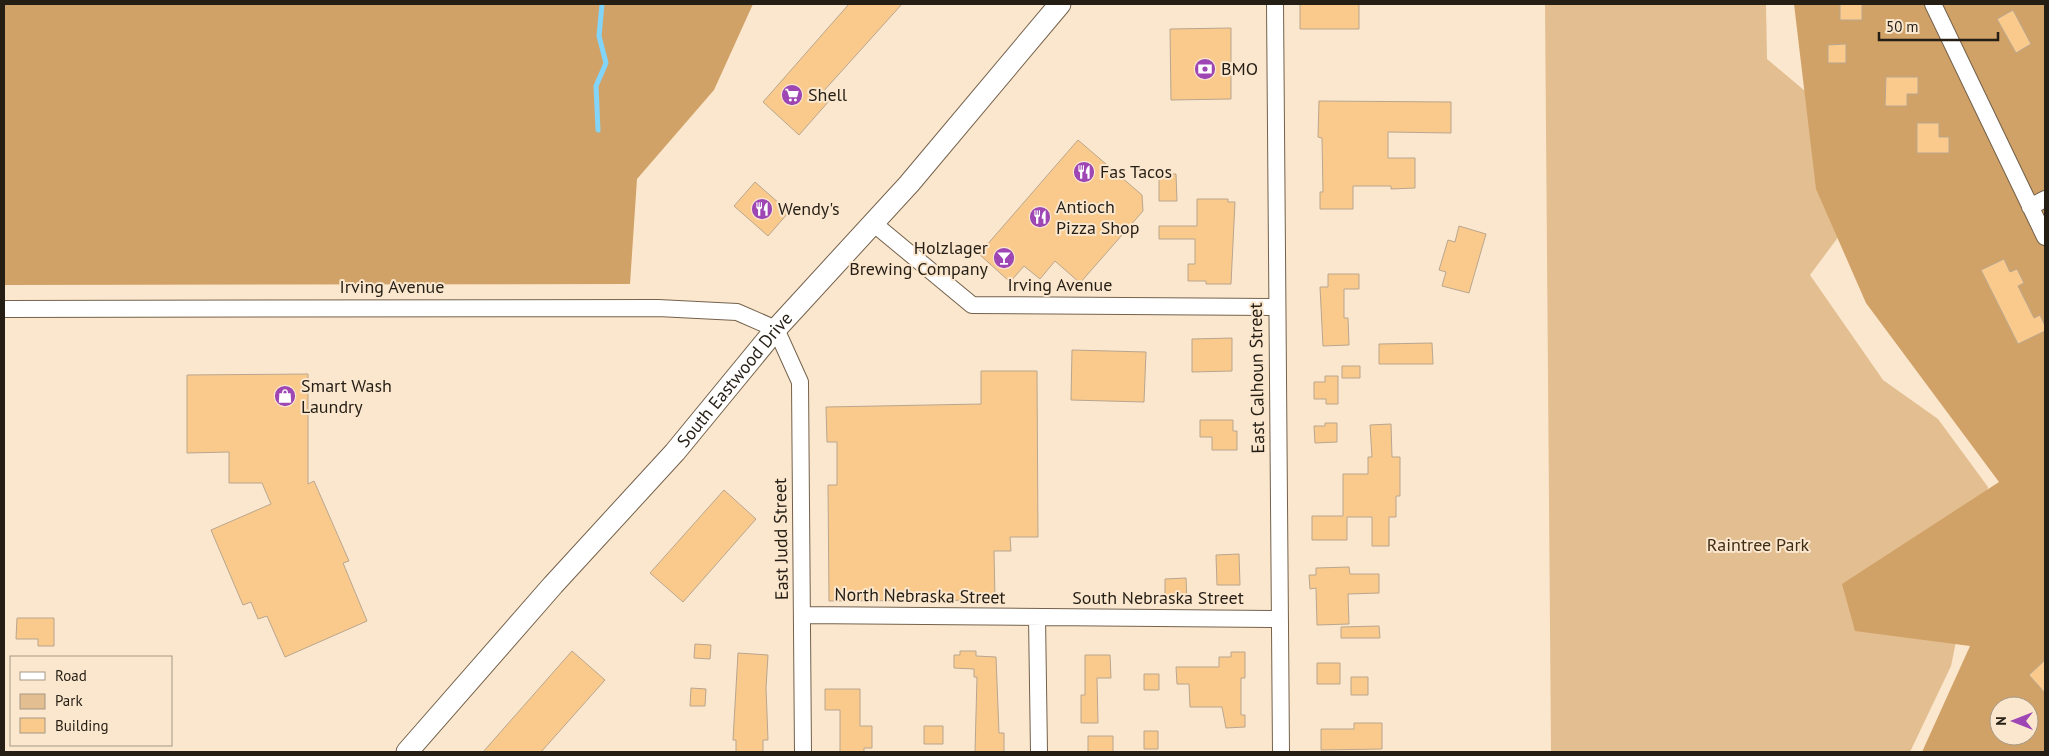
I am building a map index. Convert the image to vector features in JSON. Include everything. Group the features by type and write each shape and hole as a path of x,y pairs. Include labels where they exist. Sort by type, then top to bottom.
{"main road":[{"name":"South Eastwood Drive","path":"406,752 553,585 675,452 776,329 874,223 1060,4"}],"street":[{"name":"East Calhoun Street","path":"1275,4 1281,752"},
{"path":"1933,4 2045,237"},
{"path":"2030,207 2045,198"},
{"name":"Irving Avenue","path":"874,223 972,305 1276,307"},
{"name":"Irving Avenue","path":"4,309 658,308 737,312 776,329"},
{"name":"East Judd Street","path":"776,329 800,382 804,752"},
{"name":"North Nebraska Street","path":"802,615 1037,617"},
{"path":"1037,617 1039,752"},
{"name":"South Nebraska Street","path":"1037,617 1280,619"}],"green space":[{"name":"Raintree Park","path":"1545,4 1766,4 1767,59 1842,122 1865,201 1810,275 1883,380 1938,419 1988,487 1951,666 1910,752 1551,752"}],"shaded area":[{"path":"4,4 753,4 714,90 637,179 630,284 4,285"},
{"path":"1794,4 2045,4 2045,752 1922,752 1970,646 1855,631 1842,584 1999,482 1866,303 1816,189"}],"building":[{"path":"849,4 902,4 821,94 829,101 799,135 763,102"},
{"path":"1300,4 1359,4 1359,29 1300,29"},
{"path":"1840,4 1862,4 1862,20 1840,20"},
{"path":"2013,10 2031,44 2016,53 1997,19"},
{"path":"1231,28 1231,99 1171,100 1170,29"},
{"path":"1846,44 1846,63 1828,63 1828,45"},
{"path":"1886,77 1918,77 1918,94 1907,94 1907,106 1885,106"},
{"path":"1319,101 1451,102 1451,133 1388,132 1388,158 1415,158 1415,188 1391,189 1391,186 1353,186 1353,209 1320,209 1320,192 1323,192 1322,138 1318,137"},
{"path":"1917,123 1939,123 1939,137 1949,137 1949,153 1917,153"},
{"path":"1078,140 1142,195 1143,211 1080,283 1055,261 1040,279 1024,266 1010,282 979,254"},
{"path":"1159,174 1176,174 1177,201 1159,201"},
{"name":"Wendy's","path":"755,182 789,212 768,236 734,206"},
{"path":"1197,199 1228,199 1228,202 1235,202 1231,284 1206,284 1206,281 1188,281 1188,264 1195,264 1195,239 1159,239 1159,226 1197,226"},
{"path":"1459,226 1486,234 1469,293 1442,286 1446,272 1439,270 1448,240 1455,242"},
{"path":"2004,259 2010,272 2017,269 2024,283 2018,286 2034,318 2040,315 2045,326 2045,331 2018,344 1981,270"},
{"path":"1328,274 1359,274 1359,289 1344,289 1344,318 1348,318 1349,345 1323,346 1320,287 1328,287"},
{"path":"1232,338 1232,371 1192,372 1192,339"},
{"path":"1432,343 1433,364 1379,364 1379,344"},
{"path":"1072,350 1146,352 1144,402 1071,400"},
{"path":"1342,366 1360,366 1360,378 1342,378"},
{"path":"981,371 1037,371 1038,537 1010,537 1011,551 994,551 995,600 829,601 828,485 837,485 837,442 827,442 826,407 981,404"},
{"path":"308,374 308,484 314,481 349,561 343,563 367,621 285,657 267,616 258,619 251,602 243,605 211,530 271,504 262,483 229,483 229,452 187,453 187,375"},
{"path":"1325,376 1338,376 1338,404 1326,404 1326,399 1314,399 1314,382 1325,382"},
{"path":"1200,420 1233,420 1233,431 1237,431 1237,450 1212,450 1212,437 1200,437"},
{"path":"1325,423 1337,423 1337,442 1315,443 1314,426 1325,426"},
{"path":"1391,424 1392,457 1400,457 1400,496 1396,496 1396,517 1389,517 1389,546 1372,546 1372,517 1347,517 1347,540 1312,540 1312,516 1343,516 1343,474 1368,474 1368,457 1372,457 1370,425"},
{"path":"724,490 756,519 683,602 650,573"},
{"path":"1239,554 1240,585 1217,585 1216,555"},
{"path":"1349,567 1350,574 1379,574 1379,593 1348,594 1349,624 1317,625 1316,588 1310,589 1309,575 1316,575 1316,568"},
{"path":"1186,578 1187,603 1165,604 1165,579"},
{"path":"17,618 54,618 54,646 38,646 38,639 16,639"},
{"path":"1379,626 1380,638 1341,638 1341,627"},
{"path":"695,644 711,645 710,659 694,658"},
{"path":"572,651 605,680 541,752 483,752"},
{"path":"960,651 976,651 976,656 996,657 999,733 1004,733 1004,752 975,752 977,677 974,677 974,669 954,668 954,655 960,655"},
{"path":"1231,652 1245,652 1245,678 1241,678 1241,715 1245,715 1245,727 1226,728 1222,707 1190,707 1189,684 1177,684 1176,667 1219,667 1219,657 1231,657"},
{"path":"738,653 768,655 766,688 768,740 763,740 763,752 736,752 736,740 733,740"},
{"path":"1085,655 1110,655 1111,678 1097,678 1098,723 1081,723 1081,695 1085,695"},
{"path":"2045,660 2045,693 2029,675"},
{"path":"1317,663 1340,663 1340,684 1317,684"},
{"path":"1144,674 1159,674 1159,690 1144,690"},
{"path":"1351,677 1368,677 1368,695 1351,695"},
{"path":"691,688 706,689 705,706 690,706"},
{"path":"825,689 860,689 860,726 872,726 872,748 864,748 864,752 840,752 840,710 825,710"},
{"path":"1354,723 1382,723 1382,749 1321,750 1321,729 1354,729"},
{"path":"924,726 943,726 943,744 924,744"},
{"path":"1144,731 1158,731 1158,749 1144,749"},
{"path":"1088,736 1113,736 1113,752 1088,752"}],"waterway":[{"path":"598,130 596,86 606,63 599,36 602,4"}],"place":[{"name":"BMO","path":"1205,69"},
{"name":"Shell","path":"792,95"},
{"name":"Fas Tacos","path":"1084,172"},
{"name":"Wendy's","path":"762,209"},
{"name":"Antioch Pizza Shop","path":"1040,217"},
{"name":"Holzlager Brewing Company","path":"1004,258"},
{"name":"Smart Wash Laundry","path":"285,396"}]}
